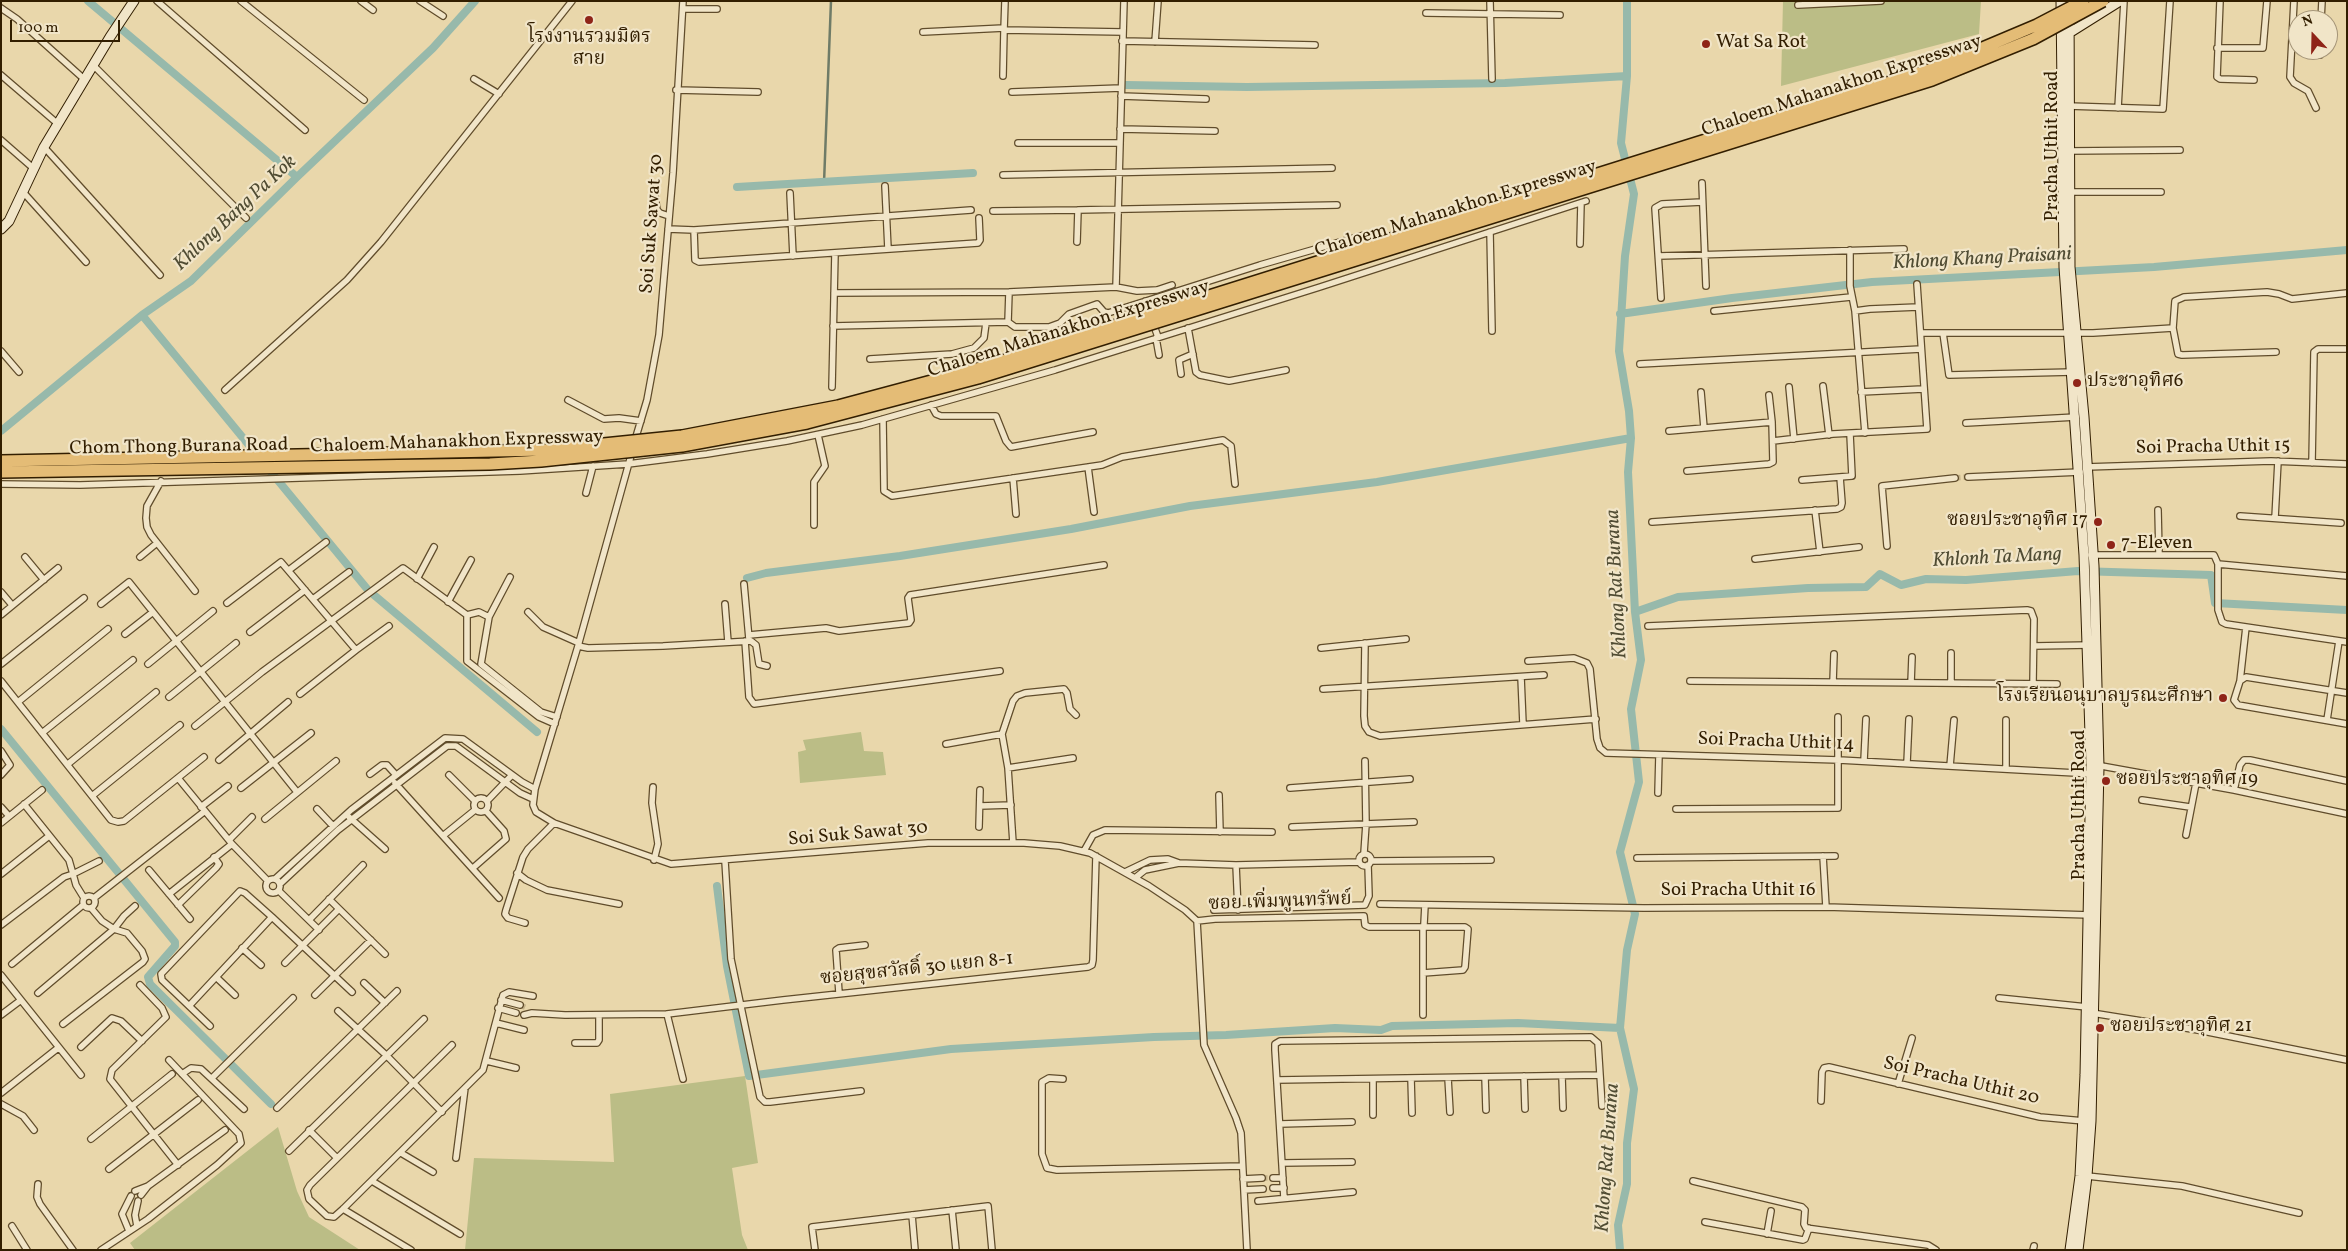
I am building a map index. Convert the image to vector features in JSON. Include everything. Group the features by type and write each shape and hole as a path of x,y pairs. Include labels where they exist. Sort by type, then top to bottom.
{"highway":[{"name":"Chaloem Mahanakhon Expressway","path":"1,461 545,450 682,436 838,406 980,368 1935,68 2038,25 2083,1"},
{"name":"Chaloem Mahanakhon Expressway","path":"1,472 490,464 541,461 682,446 807,423 978,378 1932,80 2033,39 2103,1"}],"main road":[{"path":"1,229 9,221 44,146 134,1"},
{"name":"Pracha Uthit Road","path":"2061,1 2067,106"},
{"name":"Pracha Uthit Road","path":"2069,1 2067,106 2068,272 2080,417 2090,583 2095,769 2087,1176 2078,1250"},
{"path":"2069,33 2122,1"},
{"name":"Pracha Uthit Road","path":"2073,334 2073,372 2080,417"},
{"name":"Pracha Uthit Road","path":"2070,1250 2087,1121"}],"street":[{"path":"158,1 305,130"},
{"path":"241,1 364,100"},
{"path":"361,1 374,10"},
{"path":"420,1 443,16"},
{"path":"225,390 347,280 406,212 572,1"},
{"name":"Soi Suk Sawat 30","path":"628,464 647,400 659,336 683,1"},
{"path":"1003,76 1005,1"},
{"path":"1116,287 1124,1"},
{"path":"1155,42 1158,1"},
{"path":"1490,1 1492,79"},
{"path":"1798,5 1881,1"},
{"path":"2118,108 2122,1"},
{"path":"2067,106 2163,109 2166,96 2170,1"},
{"path":"2220,1 2217,77 2220,79 2254,80"},
{"path":"2217,48 2263,48 2267,1"},
{"path":"2294,1 2290,77 2294,83 2308,91 2316,108"},
{"path":"1,8 17,19 84,79"},
{"path":"683,9 717,9"},
{"path":"1426,13 1560,15"},
{"name":"Chom Thong Burana Road","path":"1,466 504,457 634,446 776,424 856,406 991,368 1645,164 1940,71 2061,19"},
{"path":"922,32 1004,29 1123,32"},
{"path":"1122,41 1315,45"},
{"path":"93,65 246,218"},
{"path":"1,76 58,124"},
{"path":"474,79 499,94"},
{"path":"1012,92 1121,88"},
{"path":"676,90 758,92"},
{"path":"1121,96 1206,99"},
{"path":"1120,129 1215,131"},
{"path":"1,140 33,168"},
{"path":"1018,144 1119,143"},
{"path":"44,146 160,275"},
{"path":"2067,151 2180,150"},
{"path":"1003,175 1332,168"},
{"path":"1702,183 1706,286"},
{"path":"885,186 888,249"},
{"path":"1556,191 1558,210"},
{"path":"23,192 86,262"},
{"path":"2067,193 2162,192"},
{"path":"790,193 793,256"},
{"path":"655,196 660,213 669,216"},
{"path":"1,484 80,485 161,481 449,474 628,464 707,454 818,434 883,419 1055,370 1583,202 1580,244"},
{"path":"1661,298 1656,208 1658,205 1702,202"},
{"path":"993,211 1118,211 1338,205"},
{"path":"668,229 694,230 971,210"},
{"path":"1077,242 1078,210"},
{"path":"694,230 695,260 699,262 978,243 980,240 979,218"},
{"path":"1490,232 1492,330"},
{"path":"833,326 1008,322 1015,327 1049,327 1060,323 1070,314 1097,304 1104,312 1108,313 1364,235"},
{"path":"1659,256 1904,249"},
{"path":"1850,250 1850,286 1855,311 1865,433"},
{"path":"832,387 835,253"},
{"path":"834,293 1008,292 1116,287 1147,291 1172,284"},
{"path":"1773,441 1828,435 1927,429 1917,284"},
{"path":"1008,292 1008,322"},
{"path":"2276,352 2182,355 2176,350 2173,328 2174,304 2178,299 2184,297 2267,292 2292,299 2347,293"},
{"path":"1714,311 1851,297"},
{"path":"1145,301 1157,337 1159,356"},
{"path":"1855,311 1918,307"},
{"path":"870,359 952,354 974,348 984,338 986,322"},
{"path":"1188,328 1198,374 1226,381 1286,370"},
{"path":"1921,333 2073,334 2173,328"},
{"path":"1943,333 1949,375 2073,372"},
{"path":"1640,364 1921,349"},
{"path":"2312,463 2314,352 2318,349 2347,349"},
{"path":"1,351 19,372"},
{"path":"1181,374 1179,360 1193,354"},
{"path":"1823,386 1828,435"},
{"path":"1790,387 1794,439"},
{"path":"1861,392 1923,389"},
{"path":"1701,392 1704,428"},
{"path":"1687,471 1769,464 1774,458 1769,395"},
{"path":"568,400 604,419 619,418 641,421"},
{"path":"931,405 936,414 942,416 996,416 1010,447 1093,432"},
{"path":"1966,423 2080,417"},
{"path":"883,419 884,491 892,496 1088,467 1122,457 1223,440 1231,446 1235,484"},
{"path":"1669,431 1772,422"},
{"path":"814,525 814,482 825,466 818,434"},
{"path":"1802,480 1850,476 1853,474 1850,434"},
{"path":"2275,518 2278,461"},
{"name":"Soi Pracha Uthit 15","path":"1968,477 2083,469 2278,461 2347,464"},
{"path":"268,881 266,886 268,891 273,894 352,819 441,750 452,745 505,784 533,798 579,644 628,464"},
{"path":"586,493 593,466"},
{"path":"1088,467 1094,512"},
{"path":"1652,522 1841,507 1840,477"},
{"path":"1013,478 1016,514"},
{"path":"1887,546 1882,486 1955,478"},
{"path":"161,481 147,506 146,518 151,536 195,591"},
{"path":"1815,510 1820,552"},
{"path":"2158,510 2158,554"},
{"path":"2240,516 2341,523"},
{"path":"289,570 326,542"},
{"path":"140,557 157,543"},
{"path":"417,579 434,547"},
{"path":"1756,559 1860,547"},
{"path":"2088,555 2211,554 2216,557 2218,564 2218,610 2222,622 2347,642"},
{"path":"25,557 44,580"},
{"path":"448,602 471,560"},
{"path":"227,603 281,562 356,650"},
{"path":"2218,564 2347,576"},
{"path":"528,612 543,627 588,648 728,642 826,628 839,631 908,623 911,620 908,598 910,595 1104,565"},
{"path":"1,615 58,568"},
{"path":"194,726 403,568 467,616"},
{"path":"313,599 349,572"},
{"path":"510,577 490,617 481,664 542,712 557,717"},
{"path":"102,604 129,582 297,792"},
{"path":"744,584 748,639 749,697 754,704 1000,671"},
{"path":"250,632 306,590"},
{"path":"1,592 12,606"},
{"path":"1,664 84,598"},
{"path":"725,604 728,642"},
{"path":"148,664 213,611"},
{"path":"1648,626 2031,611 2034,619 2034,683"},
{"path":"125,634 153,612"},
{"path":"467,616 479,612 490,617"},
{"path":"467,616 467,660 540,717 555,724"},
{"path":"300,694 389,626"},
{"path":"2246,627 2240,681 2234,700 2238,705 2347,724"},
{"path":"18,702 108,629"},
{"path":"748,639 756,645 759,664 767,666"},
{"path":"1321,648 1406,639"},
{"path":"2327,720 2339,641"},
{"path":"169,697 236,643"},
{"path":"1365,643 1365,726 1369,732 1380,736 1596,719"},
{"path":"2034,646 2092,645"},
{"path":"1951,653 1951,684"},
{"path":"1833,682 1834,654"},
{"path":"1911,684 1912,656"},
{"name":"Soi Pracha Uthit 14","path":"1528,661 1574,658 1587,663 1590,669 1597,739 1600,748 1606,753 1839,760 2006,769 2095,769 2196,783 2347,814"},
{"path":"42,732 133,660"},
{"path":"1322,689 1544,675"},
{"path":"1521,677 1523,724"},
{"path":"2240,681 2246,677 2347,693"},
{"path":"1,681 111,820 124,821 204,757"},
{"path":"1690,681 2057,684"},
{"path":"1013,843 1008,768 1002,734 1013,701 1017,696 1025,693 1064,689 1067,693 1070,709 1076,715"},
{"path":"68,764 156,692"},
{"path":"219,760 288,702"},
{"path":"1676,809 1838,808 1838,717"},
{"path":"1864,761 1866,719"},
{"path":"1908,764 1909,719"},
{"path":"1950,766 1954,720"},
{"path":"2006,720 2006,769"},
{"path":"92,796 180,725"},
{"path":"241,788 312,733"},
{"path":"946,744 1002,734"},
{"path":"268,881 276,879 333,826 439,741 455,737 462,739 512,775 535,788"},
{"path":"1,750 10,765 1,775"},
{"path":"1658,793 1659,755"},
{"path":"1008,768 1073,758"},
{"path":"2234,790 2240,765 2244,760 2347,781"},
{"path":"265,819 336,761"},
{"path":"1358,862 1360,856 1364,853 1366,824 1365,761"},
{"path":"370,774 382,765 387,765 397,785 499,898"},
{"path":"449,774 475,802 475,810"},
{"path":"487,801 512,775"},
{"path":"178,778 230,842 268,881"},
{"path":"1290,788 1410,779"},
{"path":"2186,835 2196,783"},
{"path":"94,898 203,809 228,786"},
{"path":"653,787 652,802 658,844 654,860"},
{"path":"1,822 42,790"},
{"path":"979,827 980,790"},
{"path":"1219,795 1220,832"},
{"path":"475,802 482,798 487,801 489,806 486,812"},
{"name":"Soi Suk Sawat 30","path":"533,798 536,812 554,823 654,860 671,864 928,843 1013,843 1060,846 1084,851 1096,856 1185,910 1197,921"},
{"path":"2142,800 2190,807"},
{"path":"12,964 83,905 84,898 76,886 69,860 24,804"},
{"path":"980,806 1011,805"},
{"path":"1,807 9,816"},
{"path":"317,809 333,826"},
{"path":"444,836 475,810"},
{"path":"475,810 480,813 486,812"},
{"path":"473,868 506,839 504,831 486,812"},
{"path":"346,815 385,850"},
{"path":"169,894 214,857 252,818"},
{"path":"1292,827 1414,822"},
{"path":"525,923 508,918 505,914 517,872 528,849 554,823"},
{"path":"1084,851 1093,835 1105,830 1272,832"},
{"path":"1,874 49,836"},
{"path":"1214,910 1365,905 1369,896 1370,855 1364,853"},
{"name":"ซอยสุขสวัสดิ์ 30 แยก 8-1","path":"524,1015 529,1010 599,1015 667,1014 839,993 1088,967 1092,965 1093,960 1096,856"},
{"path":"1823,856 1826,907"},
{"path":"1637,858 1835,856"},
{"path":"178,905 216,868 218,864 214,857"},
{"path":"1125,872 1150,860 1168,859 1180,863"},
{"path":"1135,878 1145,870 1180,863 1236,865 1358,862 1362,866 1369,863 1491,860"},
{"path":"1,925 60,879 99,861"},
{"path":"725,861 735,1005 754,1065 760,1097 765,1102 861,1091"},
{"path":"309,920 363,865"},
{"path":"1236,865 1238,910"},
{"path":"149,870 190,919"},
{"path":"517,872 526,880 547,890 619,904"},
{"path":"276,879 280,888 319,930"},
{"path":"210,1026 160,976 162,971 240,891 245,893 272,916 352,992"},
{"path":"84,898 90,896 94,898"},
{"path":"91,908 94,905 94,898"},
{"path":"328,899 385,954"},
{"name":"Soi Pracha Uthit 16","path":"1380,904 1644,908 1826,907 2092,915"},
{"path":"63,1024 143,962 145,958 128,933 114,929 102,921 91,908 86,908 83,905"},
{"path":"1423,1015 1423,925 1425,905"},
{"path":"38,993 114,929 135,906"},
{"path":"285,963 339,909"},
{"path":"189,1006 272,916"},
{"name":"ซอย เพิ่มพูนทรัพย์","path":"1197,921 1205,919 1364,916 1365,925 1369,927 1423,925"},
{"path":"1197,921 1204,1045 1239,1126 1247,1250"},
{"path":"1423,925 1465,927 1468,932 1465,967 1463,970 1423,973"},
{"path":"315,996 371,940"},
{"path":"839,993 836,950 865,945"},
{"path":"242,948 261,965"},
{"path":"1,975 58,1048 82,1075"},
{"path":"216,977 235,995"},
{"path":"364,983 385,1003"},
{"path":"140,985 166,1014 165,1020 110,1074 114,1084 178,1165"},
{"path":"277,1108 397,991"},
{"path":"452,1045 310,1185 309,1199 327,1216 334,1216 372,1182 483,1070 487,1061 498,1008 503,995 509,992 533,996"},
{"path":"212,1078 293,998"},
{"path":"1999,998 2090,1011 2198,1030 2347,1060"},
{"path":"1,1015 21,1000"},
{"path":"501,1000 520,1005"},
{"path":"498,1008 516,1013"},
{"path":"338,1011 442,1112"},
{"path":"667,1014 683,1079"},
{"path":"575,1044 597,1043 599,1040 599,1015"},
{"path":"81,1047 112,1018 121,1021 142,1041"},
{"path":"289,1151 424,1019"},
{"path":"496,1023 524,1030"},
{"path":"1284,1198 1275,1044 1280,1041 1591,1036 1598,1043 1602,1106"},
{"path":"1898,1084 1912,1038"},
{"path":"1,1093 58,1048"},
{"path":"100,1250 137,1226 217,1165 241,1143 239,1134 170,1060"},
{"path":"487,1061 516,1068"},
{"name":"Soi Pracha Uthit 20","path":"1822,1101 1824,1068 1829,1066 2040,1117 2087,1121"},
{"path":"182,1074 196,1067 201,1069 244,1108"},
{"path":"91,1139 172,1074"},
{"path":"1277,1080 1600,1075"},
{"path":"1524,1076 1525,1109"},
{"path":"1562,1076 1563,1108"},
{"path":"1485,1077 1486,1110"},
{"path":"1063,1079 1049,1078 1042,1082 1042,1154 1047,1168 1057,1170 1242,1166"},
{"path":"1411,1078 1412,1113"},
{"path":"1448,1078 1450,1112"},
{"path":"1373,1079 1373,1115"},
{"path":"456,1158 465,1088"},
{"path":"109,1169 198,1100"},
{"path":"1,1104 23,1116 34,1130"},
{"path":"1280,1124 1352,1122"},
{"path":"129,1231 122,1214 133,1193 148,1186 225,1130"},
{"path":"310,1130 337,1158"},
{"path":"401,1153 433,1172"},
{"path":"1282,1163 1352,1162"},
{"path":"2087,1176 2182,1186 2299,1213"},
{"path":"1243,1179 1262,1178"},
{"path":"1273,1178 1283,1178"},
{"path":"1693,1181 1802,1207 1805,1210 1804,1224 1809,1228 1928,1245 1936,1250"},
{"path":"372,1182 460,1234"},
{"path":"38,1184 36,1197 73,1250"},
{"path":"137,1226 135,1207 148,1186"},
{"path":"1273,1188 1284,1188"},
{"path":"1244,1190 1263,1189"},
{"path":"1258,1201 1353,1192"},
{"path":"126,1204 135,1207"},
{"path":"815,1250 812,1227 988,1206 992,1250"},
{"path":"343,1209 411,1250"},
{"path":"952,1210 956,1250"},
{"path":"1767,1234 1771,1211"},
{"path":"912,1215 915,1250"},
{"path":"1705,1222 1802,1240 1805,1238 1809,1228"},
{"path":"12,1226 27,1250"}],"green space":[{"path":"1783,1 1981,1 1979,34 1781,86"},
{"path":"861,732 864,751 883,752 886,775 800,783 798,752 806,750 803,740"},
{"path":"745,1076 758,1163 732,1168 742,1235 748,1250 465,1250 474,1158 614,1162 610,1094"},
{"path":"278,1127 297,1191 309,1217 360,1250 135,1250 130,1243"}],"waterway":[{"path":"88,1 297,177"},
{"name":"Khlong Bang Pa Kok","path":"1,431 142,315 191,281 433,48 475,1"},
{"path":"824,183 831,1"},
{"name":"Khlong Rat Burana","path":"1620,1250 1618,1225 1627,1184 1627,1143 1634,1089 1620,1028 1627,950 1635,914 1620,852 1639,782 1631,709 1641,660 1635,612 1628,472 1631,438 1629,411 1619,351 1625,256 1634,194 1621,143 1627,76 1627,1"},
{"path":"1126,85 1247,87 1505,83 1627,76"},
{"path":"737,187 973,173"},
{"name":"Khlong Khang Praisani","path":"1620,314 1732,298 1872,282 2154,267 2347,250"},
{"path":"142,315 368,590 537,732"},
{"path":"747,578 766,573 900,556 1071,529 1190,506 1377,482 1631,438"},
{"name":"Khlonh Ta Mang","path":"1635,612 1678,597 1808,588 1866,587 1880,574 1901,585 1926,579 1966,580 2078,571 2211,575 2215,603 2347,610"},
{"path":"1,729 175,942 175,946 148,977 150,984 271,1104"},
{"path":"717,886 727,966 749,1076 951,1049 1154,1037 1226,1035 1335,1028 1381,1030 1392,1026 1518,1023 1620,1028"}],"tunnel":[{"path":"1955,478 1968,477"},
{"path":"520,1005 527,1008"},
{"path":"1262,1178 1273,1178"}],"place":[{"name":"โรงงานรวมมิตร สาย","path":"589,20"},
{"name":"Wat Sa Rot","path":"1706,44"},
{"name":"ประชาอุทิศ6","path":"2077,383"},
{"name":"ซอยประชาอุทิศ 17","path":"2098,522"},
{"name":"7-Eleven","path":"2111,545"},
{"name":"โรงเรียนอนุบาลบูรณะศึกษา","path":"2223,698"},
{"name":"ซอยประชาอุทิศ 19","path":"2106,781"},
{"name":"ซอยประชาอุทิศ 21","path":"2100,1028"}]}
